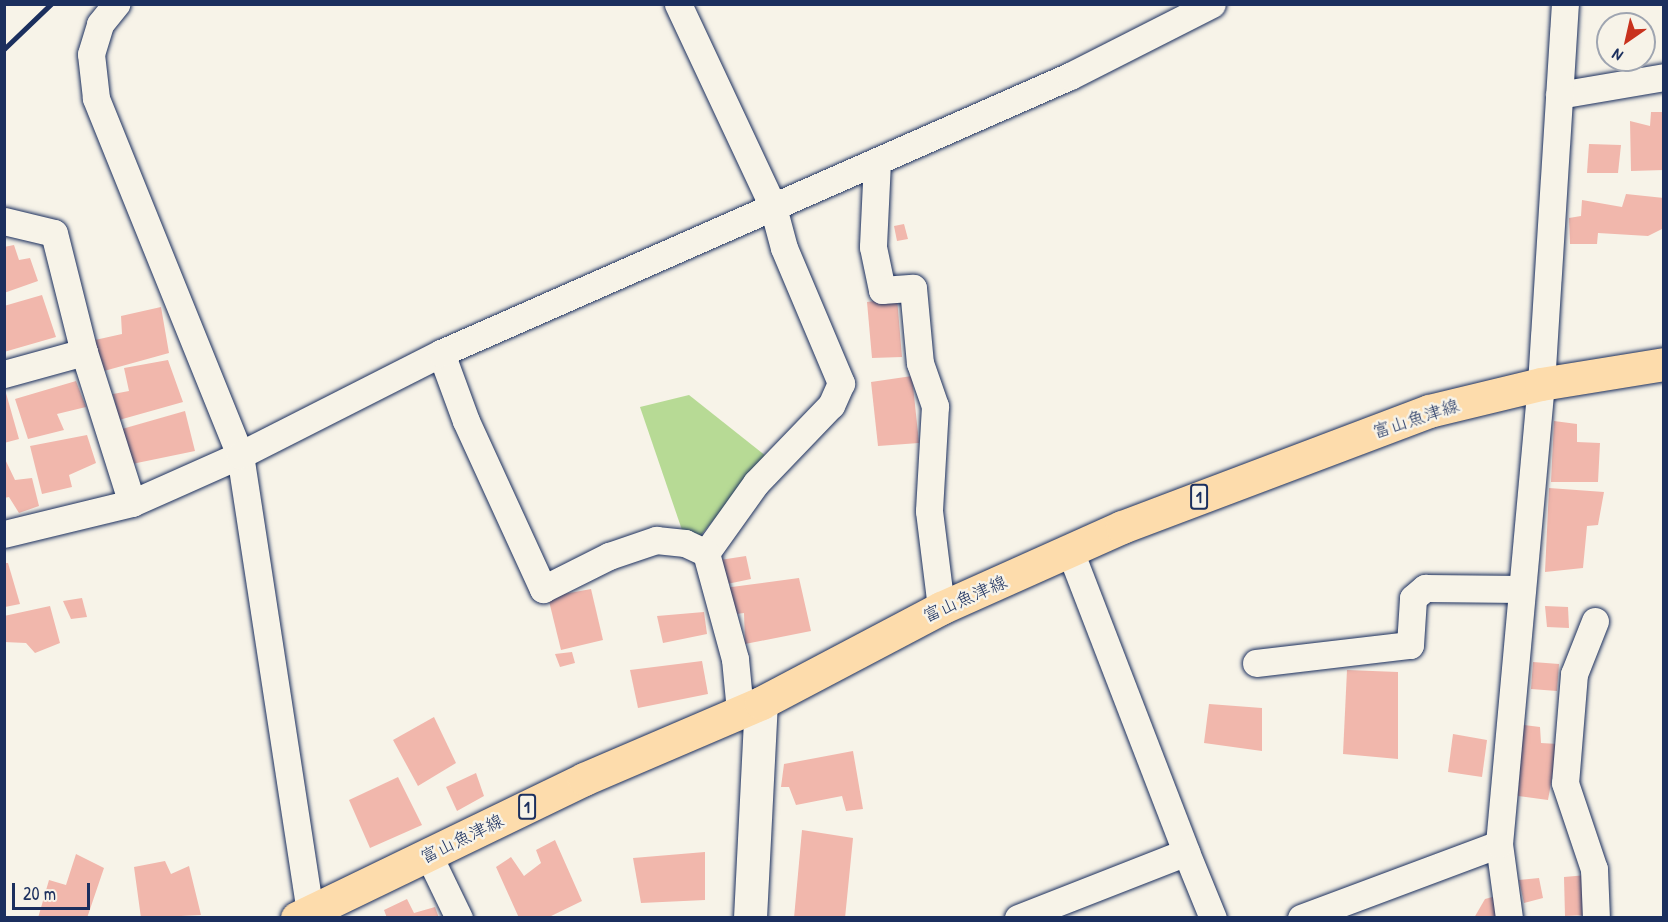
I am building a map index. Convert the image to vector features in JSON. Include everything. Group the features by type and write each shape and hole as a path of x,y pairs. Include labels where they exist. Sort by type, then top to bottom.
{"main road":[{"name":"富山魚津線","path":"303,915 584,780 750,707 941,608 1122,527 1429,411 1541,384 1664,364"}],"street":[{"path":"116,4 100,24 91,54 96,98 240,455 303,915"},
{"path":"678,4 773,207 784,248 841,383 831,405 756,483 706,554"},
{"path":"4,534 132,503 240,455 441,353 1070,76 1212,4"},
{"path":"1509,918 1499,844 1541,384 1565,4"},
{"path":"1559,94 1664,77"},
{"path":"877,161 873,247 882,290 913,288 920,363 935,406 929,511 941,608"},
{"path":"4,221 54,233 84,352 132,503"},
{"path":"4,374 84,352"},
{"path":"441,353 466,421 543,589 609,556 656,540 685,543 706,554 750,707 750,918"},
{"path":"1070,550 1213,918"},
{"path":"1256,663 1410,645 1413,598 1425,588 1522,589"},
{"path":"1595,621 1574,674 1565,783 1594,869 1596,918"},
{"path":"1301,918 1499,844"},
{"path":"1018,918 1186,852"},
{"path":"429,856 459,918"}],"green space":[{"path":"689,395 766,456 697,540 682,530 640,407"}],"building":[{"path":"1651,112 1664,112 1664,170 1631,171 1630,121 1650,126"},
{"path":"1589,144 1621,145 1618,173 1587,173"},
{"path":"1626,194 1664,198 1664,228 1648,236 1598,233 1597,244 1570,244 1569,218 1581,216 1582,200 1622,207"},
{"path":"904,224 908,239 897,241 894,226"},
{"path":"14,245 19,260 30,258 38,281 4,293 4,247"},
{"path":"42,295 56,337 4,352 4,306"},
{"path":"897,298 902,357 872,358 867,302"},
{"path":"161,307 169,353 104,371 95,340 122,334 121,316"},
{"path":"168,360 183,402 119,420 113,394 129,391 124,368"},
{"path":"912,376 919,443 878,446 871,382"},
{"path":"76,381 86,407 57,414 64,430 28,439 15,399"},
{"path":"4,386 19,439 4,443"},
{"path":"185,411 195,451 132,464 122,429"},
{"path":"1554,421 1577,424 1577,442 1600,443 1598,482 1551,482"},
{"path":"87,435 96,463 69,475 72,487 42,494 30,446"},
{"path":"4,457 15,480 32,478 39,506 19,513 9,497 4,498"},
{"path":"1549,488 1604,492 1598,525 1587,526 1583,568 1545,572"},
{"path":"746,556 751,579 727,584 720,560"},
{"path":"5,563 8,563 20,604 5,607"},
{"path":"799,578 811,631 745,644 744,613 728,615 724,588"},
{"path":"591,589 603,640 561,650 548,597"},
{"path":"82,598 87,617 71,619 63,601"},
{"path":"50,606 60,643 35,653 26,643 4,642 4,616"},
{"path":"1545,606 1568,607 1569,628 1547,627"},
{"path":"704,612 707,634 663,643 657,616"},
{"path":"572,652 575,663 560,667 555,654"},
{"path":"702,661 708,694 638,708 630,670"},
{"path":"1533,662 1559,664 1557,691 1531,689"},
{"path":"1347,670 1398,672 1398,759 1343,754"},
{"path":"1209,704 1262,708 1262,751 1204,743"},
{"path":"434,717 456,763 418,786 393,740"},
{"path":"1523,725 1540,727 1541,743 1558,744 1548,800 1518,796"},
{"path":"1453,734 1487,740 1482,777 1448,772"},
{"path":"853,751 863,809 846,811 842,796 796,805 789,787 781,787 784,764"},
{"path":"476,773 484,796 457,811 446,787"},
{"path":"398,777 422,825 370,848 349,800"},
{"path":"802,830 853,838 845,918 794,918"},
{"path":"555,840 582,901 547,918 519,918 496,867 511,857 524,876 541,863 536,850"},
{"path":"705,852 705,900 641,903 633,858"},
{"path":"76,854 104,868 87,918 38,918 49,880 66,885"},
{"path":"165,861 171,874 189,866 201,915 141,918 134,867"},
{"path":"1587,875 1589,915 1565,916 1564,877"},
{"path":"1539,878 1543,898 1524,903 1519,880"},
{"path":"1496,896 1499,918 1474,918 1485,899"},
{"path":"407,899 414,913 435,907 439,918 387,918 384,910"}],"railway":[{"path":"4,49 51,4"}]}
